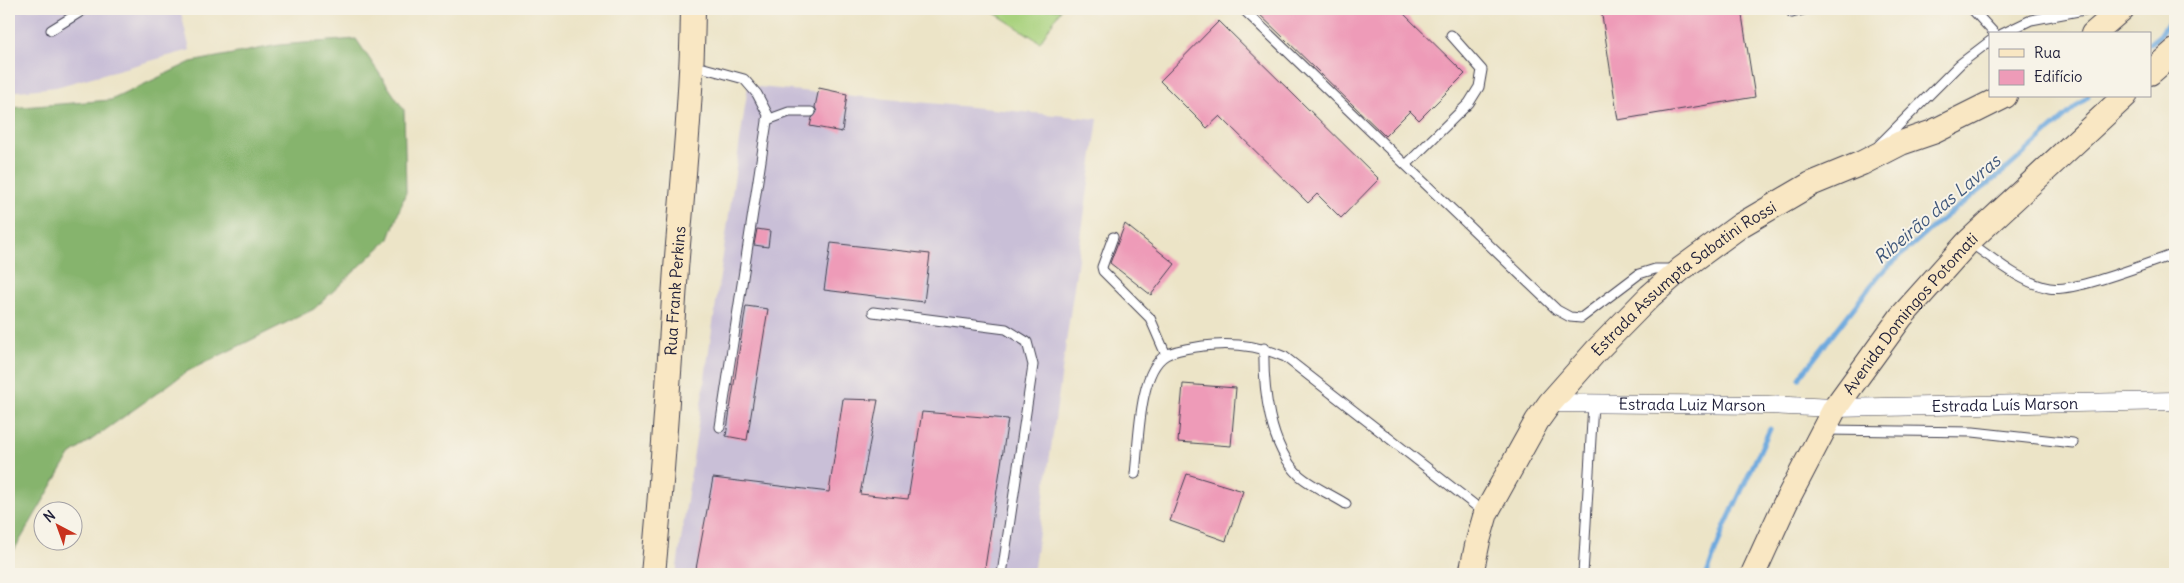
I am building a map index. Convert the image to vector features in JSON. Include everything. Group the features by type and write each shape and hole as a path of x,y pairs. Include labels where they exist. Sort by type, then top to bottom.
{"street":[{"name":"Rua Frank Perkins","path":"653,574 663,474 692,65 693,9"},
{"path":"2095,32 2122,9"},
{"path":"2152,71 2175,51"},
{"name":"Estrada Assumpta Sabatini Rossi","path":"1471,574 1486,514 1523,443 1550,403 1596,351 1650,296 1681,269 1741,225 1810,184 1862,163 1901,143 1933,132 2001,98"},
{"name":"Avenida Domingos Potomati","path":"1753,574 1785,504 1835,408 1901,317 1968,242 2123,98"},
{"name":"Estrada Luís Marson","path":"1835,408 2175,401"},
{"name":"Estrada Luiz Marson","path":"1550,403 1835,408"}],"lane":[{"path":"51,30 84,9"},
{"path":"1243,9 1557,310 1570,317 1581,318 1639,274 1655,269 1681,269"},
{"path":"1792,13 1807,9"},
{"path":"1972,9 1993,32"},
{"path":"2031,20 2041,9"},
{"path":"2006,32 2031,20 2090,9"},
{"path":"1406,165 1469,103 1479,87 1482,70 1451,35"},
{"path":"1862,163 1960,64 1989,42"},
{"path":"692,65 744,79 757,94 768,115 720,427"},
{"path":"767,120 789,112 811,112"},
{"path":"1113,237 1102,267 1103,271 1150,318 1166,355"},
{"path":"1968,242 2026,280 2050,289 2080,286 2175,254"},
{"path":"873,312 1006,329 1027,342 1032,365 1002,574"},
{"path":"1135,474 1144,393 1154,367 1166,355 1180,350 1211,345 1242,344 1264,348 1285,357 1486,514"},
{"path":"1264,348 1263,377 1269,410 1288,462 1302,477 1346,504"},
{"path":"1583,574 1593,404"},
{"path":"1824,430 1972,432 2073,443"}],"shaded area":[{"path":"9,9 180,9 190,50 56,87 9,92"},
{"path":"748,86 1098,119 1033,574 676,574"}],"green space":[{"path":"988,9 1061,9 1040,42"},
{"path":"356,39 404,110 406,192 389,239 314,309 188,371 70,455 44,500 32,500 32,520 9,559 9,108 111,100 191,62 279,45"}],"building":[{"path":"1254,9 1399,9 1465,74 1419,120 1410,111 1385,136"},
{"path":"1601,9 1741,9 1755,97 1618,120"},
{"path":"1219,21 1379,179 1341,218 1317,194 1308,203 1220,116 1207,128 1160,81"},
{"path":"819,88 847,94 842,132 810,126 812,118 817,112 815,107"},
{"path":"1125,224 1175,264 1151,295 1110,263"},
{"path":"757,229 770,231 768,247 754,245"},
{"path":"831,243 930,254 924,302 824,290"},
{"path":"746,306 768,309 747,440 726,436"},
{"path":"1183,384 1236,388 1231,446 1178,442"},
{"path":"843,399 878,400 860,494 908,499 922,412 1008,419 984,574 695,574 713,478 829,492"},
{"path":"1187,474 1243,491 1226,541 1170,521"}],"waterway":[{"name":"Ribeirão das Lavras","path":"2152,41 2160,35 2175,12"},
{"name":"Ribeirão das Lavras","path":"1799,378 1880,274 1936,224 2009,167 2086,98"},
{"name":"Ribeirão das Lavras","path":"1707,574 1724,528 1770,429"}]}
